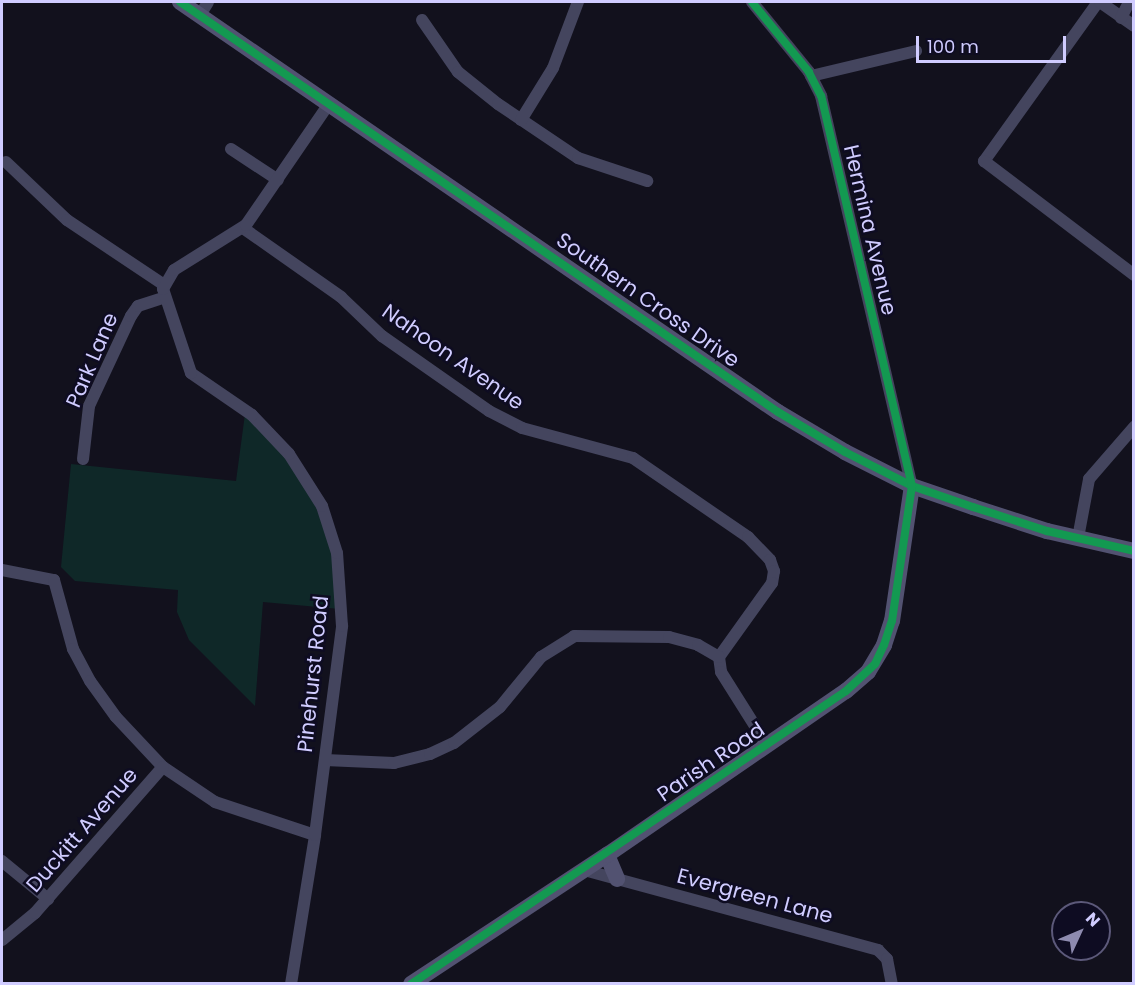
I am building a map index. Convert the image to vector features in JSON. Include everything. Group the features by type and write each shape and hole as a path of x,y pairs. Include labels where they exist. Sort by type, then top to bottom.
{"street":[{"name":"Southern Cross Drive","path":"180,2 204,8 329,104 778,412 912,486 1078,538 1134,550"},
{"path":"521,120 553,68 578,2"},
{"name":"Hermina Avenue","path":"752,2 811,76 820,96 912,486"},
{"path":"1134,26 1099,2 984,161 1134,275"},
{"path":"1121,18 1129,2"},
{"path":"422,20 458,72 521,120 578,158 647,181"},
{"path":"811,76 916,51"},
{"path":"6,162 67,220 164,291 174,270 243,228 329,104"},
{"path":"231,149 278,180"},
{"name":"Nahoon Avenue","path":"243,228 341,297 382,336 489,411 522,428 633,458 748,537 770,560 772,583 719,657"},
{"name":"Park Lane","path":"83,459 89,406 131,316 140,305 164,291"},
{"name":"Pinehurst Road","path":"164,291 191,373 252,416 301,470 322,506 337,553 343,606 315,835 291,984"},
{"path":"1078,538 1089,479 1134,427"},
{"name":"Parish Road","path":"421,981 846,692 874,664 892,621 912,486"},
{"path":"2,570 54,580 74,649 90,681 116,717 163,767 215,802 315,835"},
{"path":"325,760 394,763 430,754 454,743 500,707 541,657 574,636 669,637 698,645 719,657 721,672 767,745"},
{"name":"Duckitt Avenue","path":"2,940 48,899 163,767"},
{"path":"607,855 617,879"},
{"path":"2,861 48,899"},
{"name":"Evergreen Lane","path":"584,870 878,950 887,959 892,984"}],"green space":[{"path":"245,414 270,437 309,488 334,554 340,609 263,602 255,706 189,640 177,612 178,590 75,581 61,567 71,464 236,481"}],"cycle path":[{"path":"180,2 778,412 845,452 912,486 973,507 1047,531 1134,551"},
{"path":"411,984 846,691 875,664 884,645 892,621 912,486 821,96 809,72 752,2"}]}
